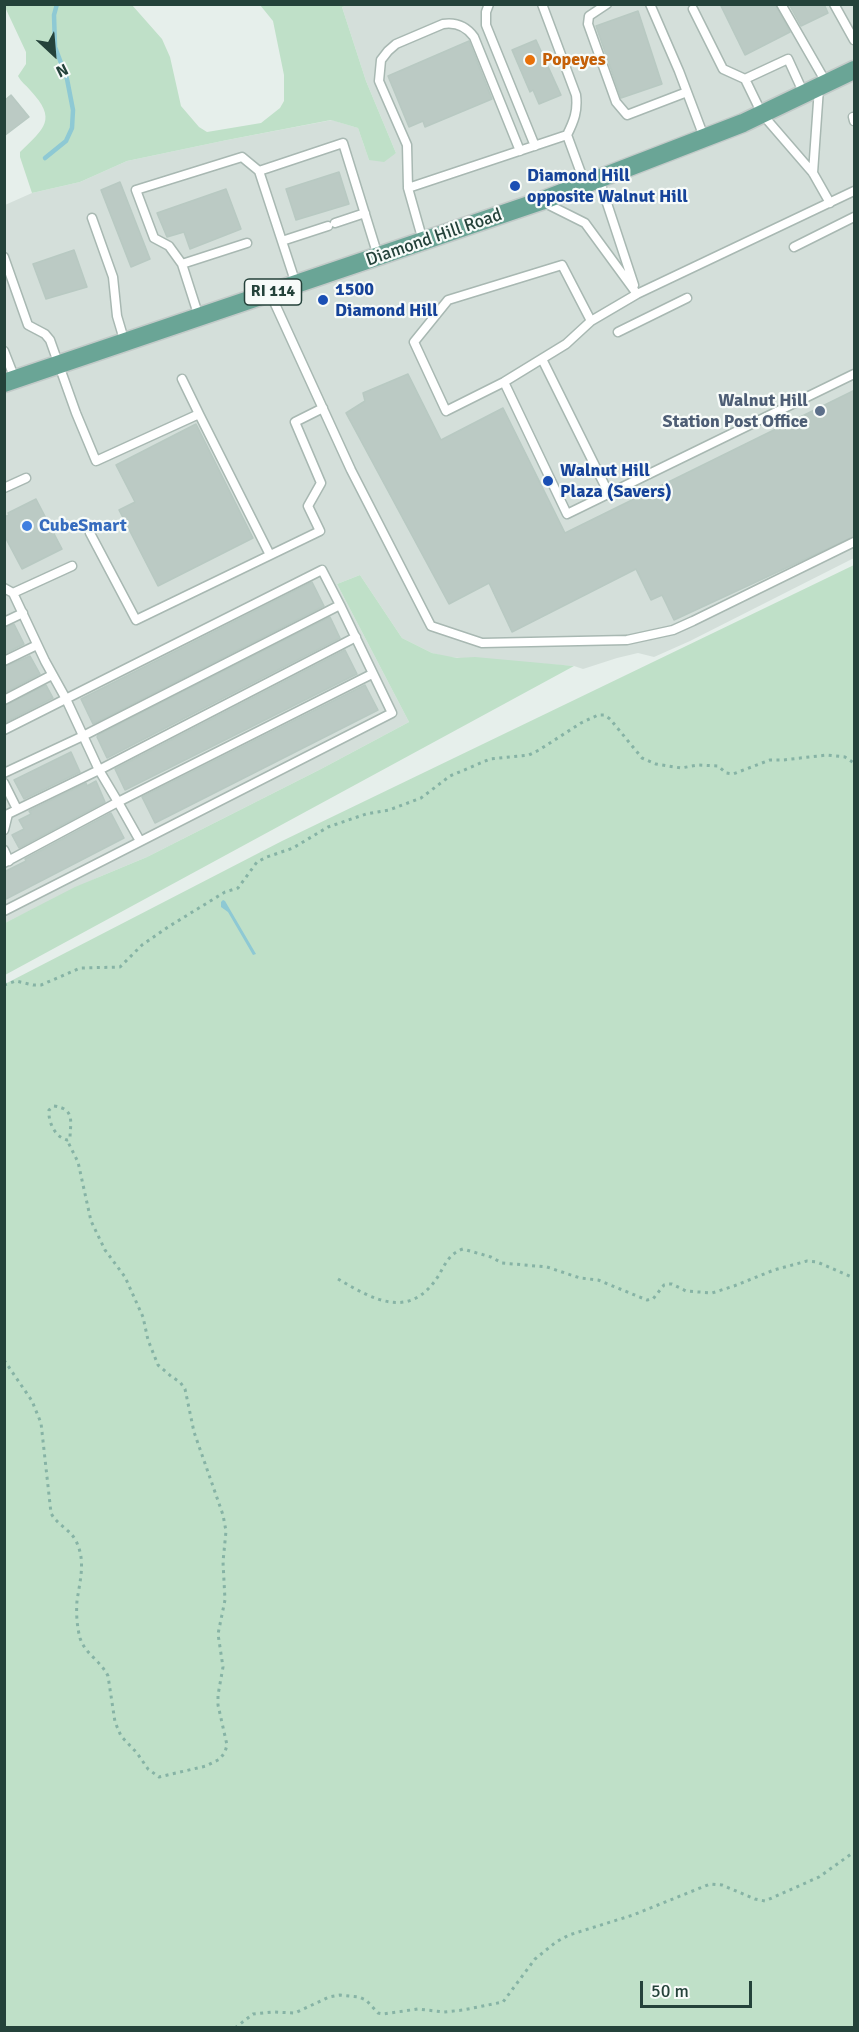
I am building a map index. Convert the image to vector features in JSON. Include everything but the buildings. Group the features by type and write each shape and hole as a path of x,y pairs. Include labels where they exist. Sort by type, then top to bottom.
{"main road":[{"name":"Diamond Hill Road","path":"10,382 541,201 705,138 855,70"}],"lane":[{"path":"489,4 486,12 486,25 535,146"},
{"path":"408,188 567,135 578,109 576,95 542,4"},
{"path":"650,4 705,138"},
{"path":"781,4 817,89 813,173"},
{"path":"834,4 855,40"},
{"path":"606,5 590,16 588,24 616,102 627,114 687,92"},
{"path":"693,9 723,69 745,79 762,114 813,173 830,203"},
{"path":"423,242 408,188 407,145 379,81 381,60 388,51 396,44 442,24 460,25 468,30 474,37 520,151"},
{"path":"745,79 788,59 817,89"},
{"path":"567,135 592,182 637,294"},
{"path":"259,171 343,143 379,256"},
{"path":"199,317 182,264 169,246 154,238 136,190 242,157 259,171 296,284"},
{"path":"591,321 562,265 448,300 414,342 446,411 504,382 542,359 566,344 591,321 637,294 855,190"},
{"path":"541,201 585,223 637,294"},
{"path":"282,241 365,213"},
{"path":"794,247 855,217"},
{"path":"92,218 113,278 117,316 125,342"},
{"path":"182,264 247,243"},
{"path":"4,257 28,325 45,334 50,340 96,461 199,414"},
{"path":"270,293 351,470 431,626 482,643 627,640 673,630 855,542"},
{"path":"618,332 687,298"},
{"path":"4,351 10,382"},
{"path":"542,359 609,494"},
{"path":"504,382 567,514 855,374"},
{"path":"182,379 270,555"},
{"path":"90,533 136,620 320,531 308,506 321,483 295,422 323,408"},
{"path":"4,488 26,478"},
{"path":"13,593 72,566"},
{"path":"4,730 322,570 392,713 4,911"},
{"path":"4,588 13,593 99,770 140,841"},
{"path":"4,773 83,736 340,605"},
{"path":"4,622 23,614"},
{"path":"4,830 8,814 17,809 99,770 356,638"},
{"path":"4,661 37,645"},
{"path":"4,850 7,862 118,802 372,674"},
{"path":"4,700 52,675"},
{"path":"4,783 17,809"}],"path":[{"path":"4,985 16,981 33,985 41,984 80,968 120,968 142,945 168,927 225,892 238,888 257,862 293,848 328,827 366,814 389,810 421,798 450,776 490,759 529,755 598,715 604,715 610,719 642,758 656,764 681,768 698,765 718,766 726,773 733,774 770,760 827,755 845,757 855,764"},
{"path":"4,1360 32,1401 41,1423 51,1513 75,1540 81,1558 82,1575 77,1603 77,1623 81,1640 84,1647 106,1670 115,1722 121,1736 148,1769 159,1777 206,1766 220,1760 226,1745 218,1705 223,1667 218,1634 225,1600 223,1562 226,1531 223,1515 194,1432 185,1389 180,1382 158,1365 148,1340 143,1317 125,1277 105,1250 91,1221 78,1162 67,1140 60,1138 51,1125 49,1110 54,1106 63,1108 70,1115 72,1122 70,1139 67,1140"},
{"path":"338,1279 366,1296 399,1303 427,1291 451,1256 463,1249 491,1257 502,1263 547,1267 580,1278 598,1280 647,1300 653,1299 664,1285 668,1284 686,1291 712,1293 774,1270 807,1261 817,1262 855,1278"},
{"path":"235,2028 253,2014 295,2013 329,1997 340,1995 366,2000 378,2013 383,2014 418,2009 444,2012 496,2005 503,2002 535,1959 569,1935 633,1915 710,1884 722,1885 765,1901 819,1877 855,1852"}],"shaded area":[{"path":"348,5 854,5 854,558 654,657 638,653 583,669 574,666 446,657 432,653 402,638 360,575 337,584 409,722 147,857 99,877 5,923 5,205 32,193 80,182 127,161 332,120 358,128 369,160 396,153 366,81 342,7"}],"green space":[{"path":"4,5 132,5 162,39 170,57 181,106 199,127 207,132 261,123 280,108 284,101 284,75 273,21 260,5 348,5 342,7 366,81 396,153 384,162 369,160 358,128 331,120 127,161 80,182 32,193 20,152 41,130 45,116 44,109 18,76 26,64 26,52"},
{"path":"854,565 854,2027 5,2027 5,984 282,841"},
{"path":"360,575 402,638 432,653 457,658 475,657 574,666 5,975 5,923 75,887 147,857 409,722 337,584"}],"water":[{"path":"223,900 256,954 253,955 228,912 221,907"}],"waterway":[{"path":"45,158 66,141 72,128 73,110 67,79 55,47 54,15 57,4"}],"place":[{"name":"Popeyes","path":"530,60"},
{"name":"Diamond Hill opposite Walnut Hill","path":"515,186"},
{"name":"1500 Diamond Hill","path":"323,300"},
{"name":"Walnut Hill Station Post Office","path":"820,411"},
{"name":"Walnut Hill Plaza (Savers)","path":"548,481"},
{"name":"CubeSmart","path":"27,526"}]}
